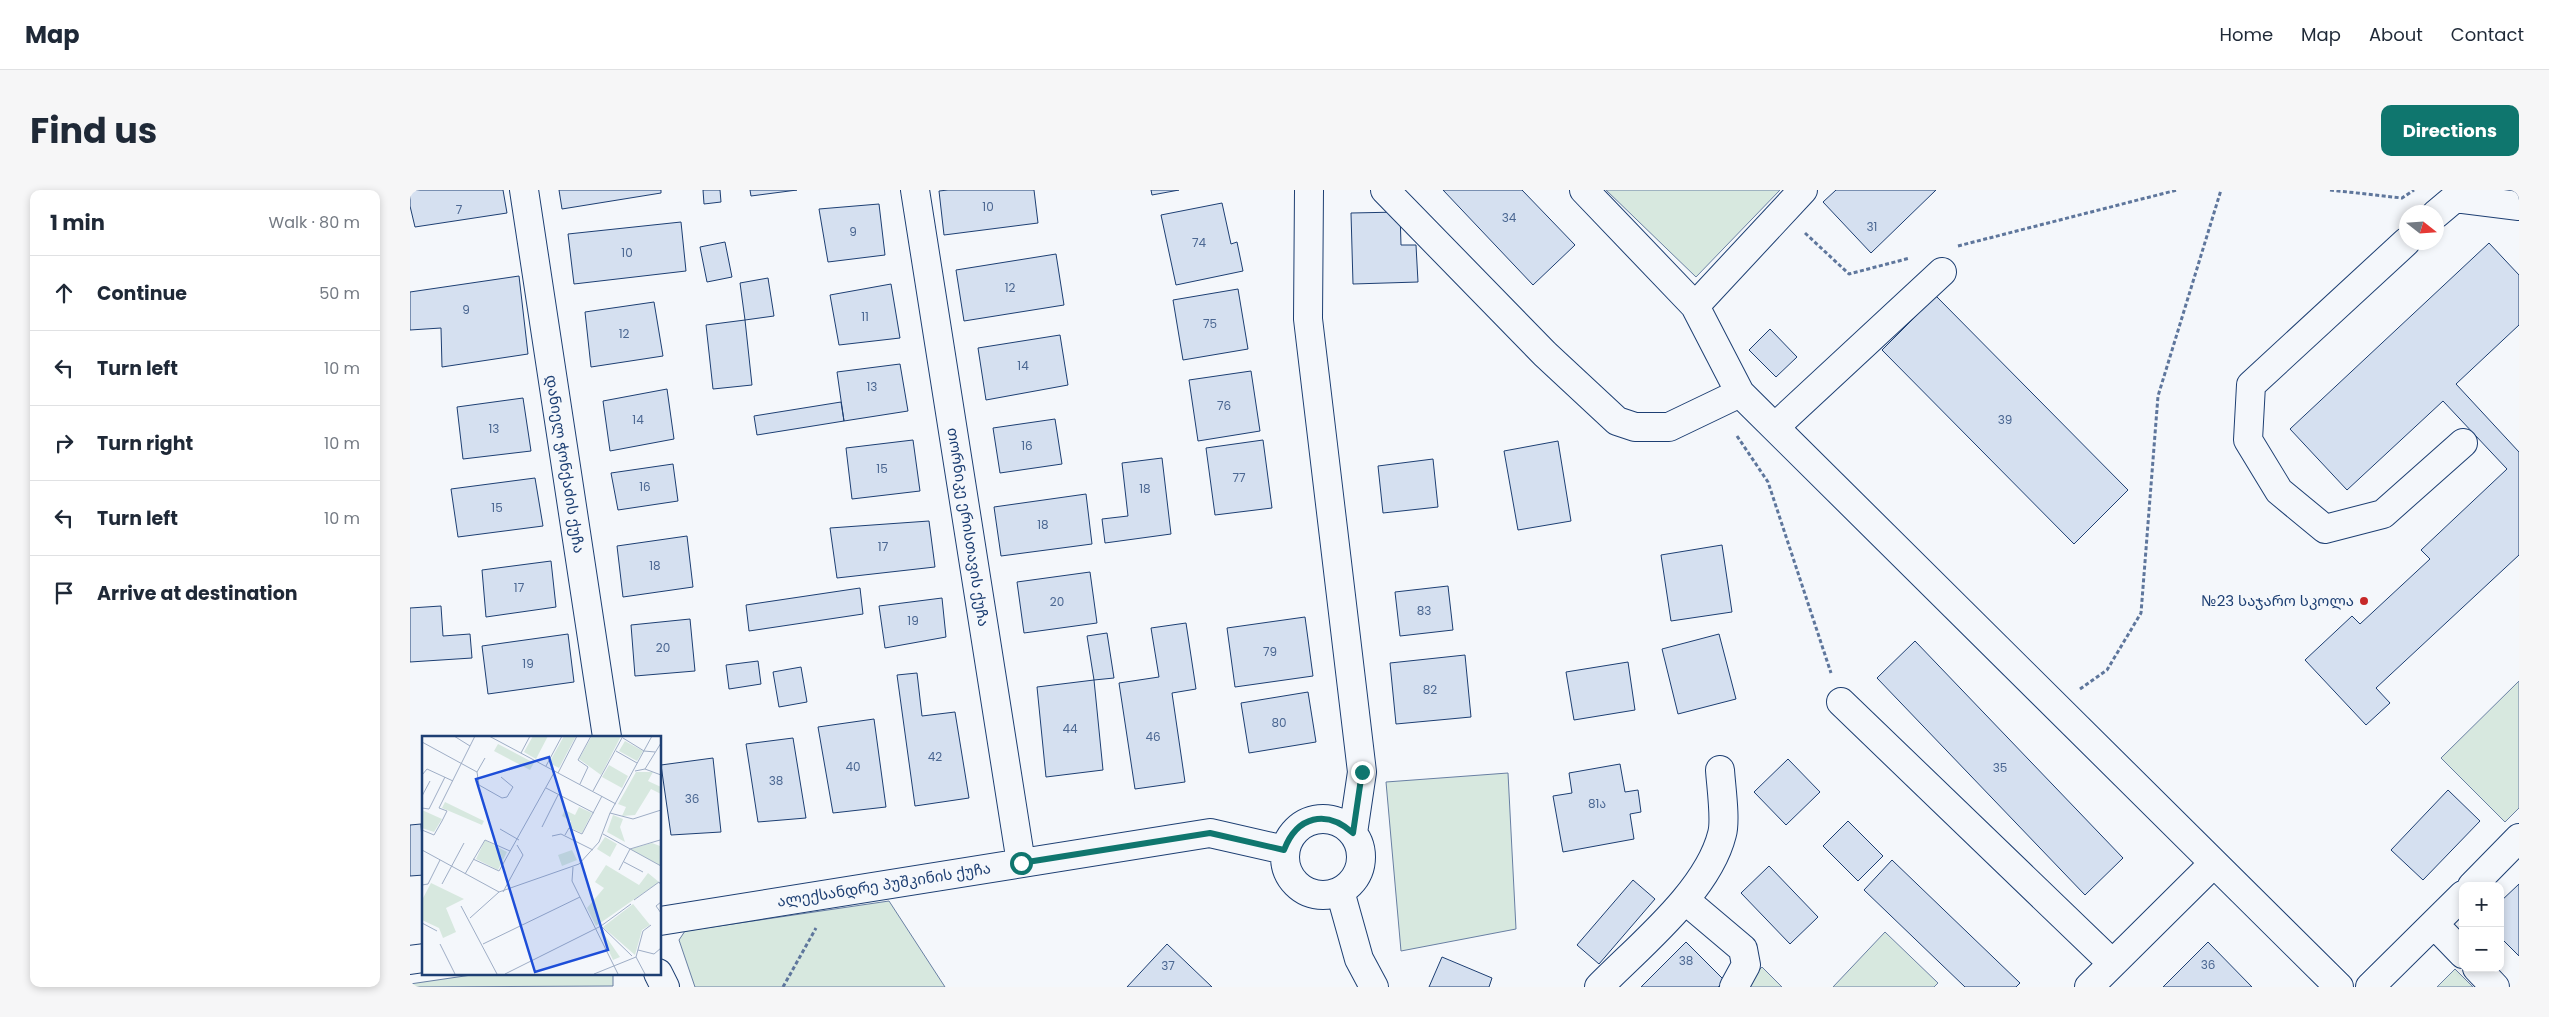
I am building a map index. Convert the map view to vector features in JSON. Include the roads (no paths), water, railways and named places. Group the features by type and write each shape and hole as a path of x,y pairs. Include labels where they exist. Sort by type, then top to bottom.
{"street":[{"name":"დანიელ ჭონქაძის ქუჩა","path":"524,190 607,736"},
{"name":"თორნიკე ერისთავის ქუჩა","path":"915,190 1021,863"},
{"path":"1309,190 1308,319 1362,772 1353,833"},
{"path":"1385,190 1545,354 1617,421 1635,426 1669,426 1740,393"},
{"path":"1584,190 1695,306 1740,393 2339,987"},
{"path":"1695,306 1803,190"},
{"path":"2444,207 2455,198 2519,206"},
{"path":"2399,248 2251,385 2248,440 2278,491 2325,529 2383,514 2463,443"},
{"path":"1775,427 1942,272"},
{"path":"1841,702 2112,963"},
{"path":"1599,987 1684,900 1710,867 1723,833 1720,770"},
{"path":"1319,818 1332,819 1343,824 1359,842 1360,865 1357,876 1340,891 1323,895 1305,891 1295,884 1288,874 1284,862 1284,850 1289,838 1297,828 1307,821 1319,818"},
{"name":"ალექსანდრე პუშკინის ქუჩა","path":"661,921 1210,833 1284,850"},
{"path":"2476,882 2519,838"},
{"path":"2090,987 2214,863"},
{"path":"1340,891 1359,958 1374,987"},
{"path":"2370,987 2459,899"},
{"path":"1684,900 1743,948 1746,965 1734,987"},
{"path":"2434,924 2459,950"},
{"path":"2481,972 2495,987"},
{"path":"658,974 665,987"}],"place":[{"name":"№23 საჯარო სკოლა","path":"2364,601"}]}
